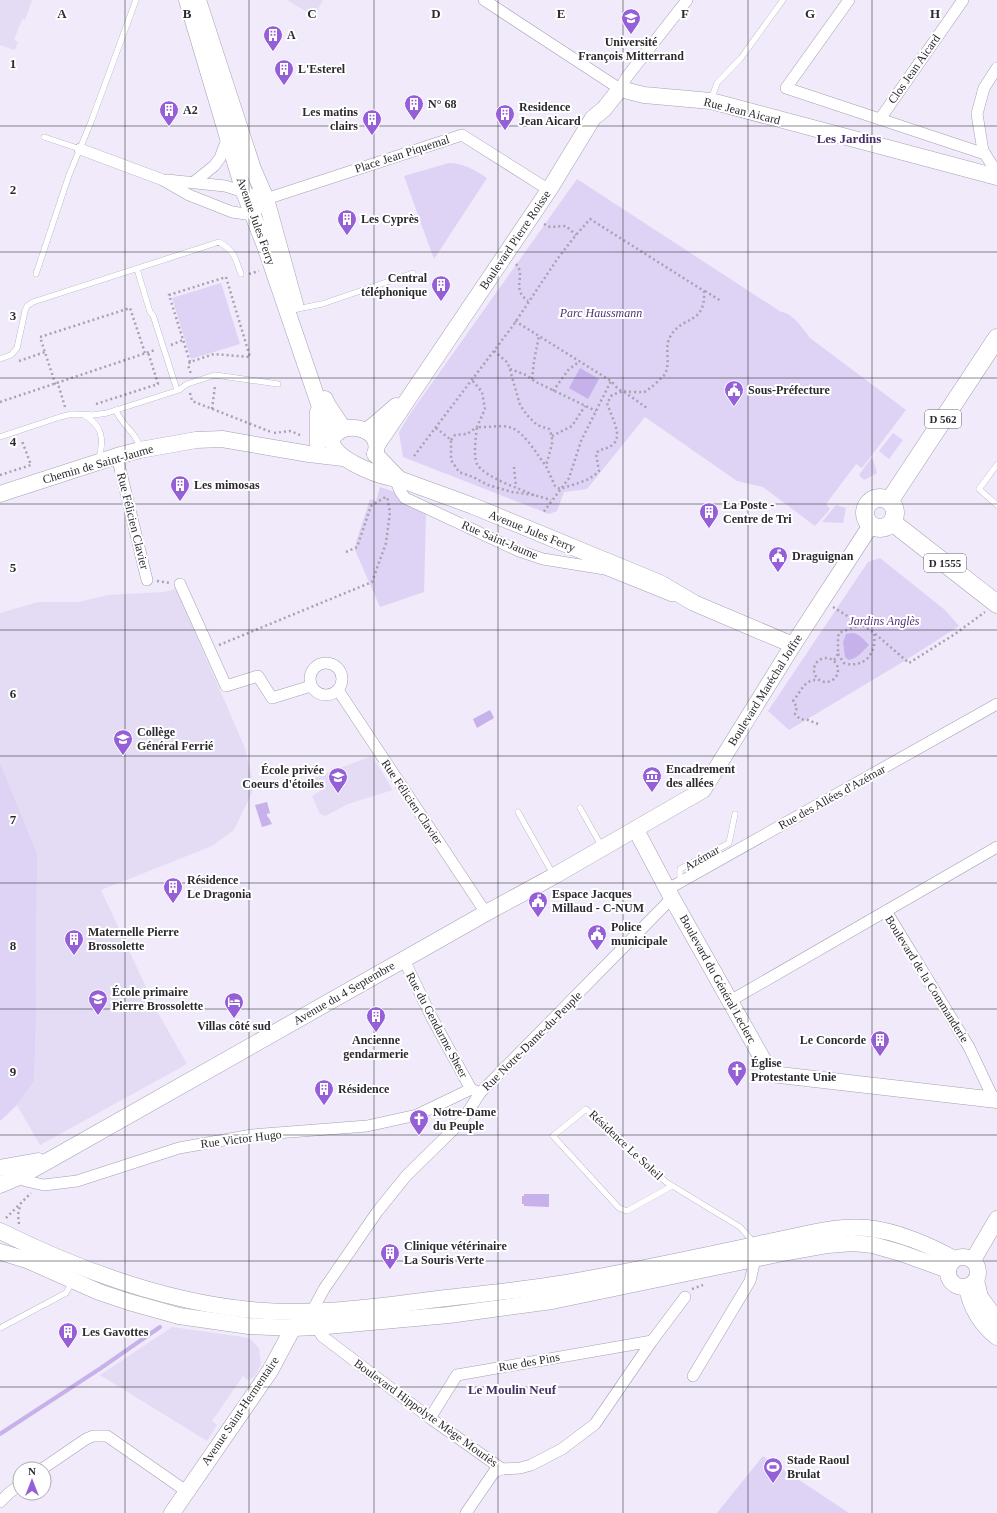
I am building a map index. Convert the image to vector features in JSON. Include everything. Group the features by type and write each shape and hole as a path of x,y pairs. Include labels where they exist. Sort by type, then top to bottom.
{"main road":[{"name":"D 562","path":"890,500 895,490 997,338"},
{"path":"878,497 890,500 895,508 895,518 892,522 882,528 876,528 871,525 867,521 865,515 865,509 868,503 872,499 878,497"},
{"name":"D 1555","path":"892,522 992,607"}],"street":[{"name":"Avenue Jules Ferry","path":"187,0 244,192 319,403 325,442 334,448 343,458"},
{"name":"Avenue Jules Ferry","path":"198,0 253,169 266,199 297,309 327,404 343,428"},
{"name":"Rue Jean Aicard","path":"484,0 620,90 644,95 711,101 995,176"},
{"path":"620,90 626,78 687,0"},
{"name":"Clos Jean Aicard","path":"849,0 786,88 985,154"},
{"name":"Clos Jean Aicard","path":"880,119 963,0"},
{"path":"995,176 994,168 983,151 977,114 984,88 997,68"},
{"name":"Boulevard Pierre Roisse","path":"363,471 411,393 549,190 593,118 604,109 620,90"},
{"name":"Place Jean Piquemal","path":"266,199 462,135 549,190"},
{"path":"194,182 214,166 220,158 228,137"},
{"path":"80,150 163,180 196,198 232,212 253,215 266,199 225,186 163,180"},
{"name":"Boulevard Pierre Roisse","path":"366,431 411,393"},
{"path":"325,442 343,428 356,428 366,431"},
{"name":"Avenue Jules Ferry","path":"366,431 372,435 376,450 395,484 473,506 653,580 690,601 793,645"},
{"name":"Chemin de Saint-Jaume","path":"0,494 117,456 140,450 196,440 222,439 343,458 363,471"},
{"name":"Chemin de Saint-Jaume","path":"291,450 325,442"},
{"name":"Rue Félicien Clavier","path":"117,456 147,580"},
{"path":"363,471 389,478 395,484"},
{"name":"Rue Saint-Jaume","path":"395,484 405,498 519,551 543,559 605,569 667,595 690,601"},
{"name":"Boulevard Maréchal Joffre","path":"636,830 703,790 793,645 871,525"},
{"path":"180,584 226,686 258,676 272,698 311,686"},
{"path":"321,664 327,664 332,665 340,671 342,681 338,690 333,693 323,695 318,693 311,686 311,675 313,671 321,664"},
{"name":"Rue Félicien Clavier","path":"338,690 486,913"},
{"name":"Rue des Allées d'Azémar","path":"673,890 997,704"},
{"name":"Avenue du 4 Septembre","path":"0,1185 19,1177 54,1158 603,847 636,830"},
{"name":"Boulevard du Général Leclerc","path":"636,830 673,890 730,1001 771,1074 996,1100"},
{"path":"886,911 997,847"},
{"name":"Rue Notre-Dame-du-Peuple","path":"314,1320 324,1289 377,1212 406,1176 462,1121 476,1091 673,890"},
{"name":"Boulevard de la Commanderie","path":"730,1001 886,911 969,1046 996,1100"},
{"name":"Rue du Gendarme Sheer","path":"404,960 432,1018 476,1091"},
{"name":"Rue Victor Hugo","path":"19,1177 44,1185 77,1181 179,1148 252,1135 372,1125 417,1115 476,1091"},
{"path":"0,1168 54,1158"},
{"path":"19,1177 18,1170 27,1163"},
{"path":"973,1260 997,1219"},
{"path":"1,1227 90,1270 153,1292 217,1305 314,1320 448,1314 552,1302 754,1252 828,1230 866,1228 899,1235 939,1251 951,1264"},
{"path":"0,1252 27,1260 99,1292 128,1302 179,1316 249,1326 293,1328"},
{"path":"314,1320 566,1283 754,1252"},
{"path":"693,1376 750,1281 754,1252"},
{"path":"971,1284 957,1286 953,1283 948,1274 951,1264 964,1256 973,1260 979,1270 978,1275 971,1284 970,1303 988,1330 997,1337"},
{"path":"971,1284 997,1320"},
{"name":"Boulevard Hippolyte Mège Mouriès","path":"314,1320 322,1336 430,1418 502,1469 520,1468 531,1465 562,1449 595,1424 652,1341 685,1297"},
{"name":"Avenue Saint-Hermentaire","path":"172,1513 270,1372 293,1328 314,1320"},
{"name":"Rue des Pins","path":"430,1418 457,1375 652,1341"},
{"path":"52,1462 86,1439 93,1436 107,1436 186,1491"},
{"path":"466,1513 494,1472 502,1469"},
{"path":"0,1502 12,1491"}],"lane":[{"path":"36,274 69,175 80,150 136,0"},
{"path":"711,101 717,84 740,58 783,0"},
{"path":"44,137 80,150"},
{"path":"0,359 11,356 17,348 25,311 27,306 33,302 219,242 234,253 240,274"},
{"path":"137,269 177,390"},
{"path":"297,309 322,304 413,273"},
{"path":"0,437 72,414 93,415 116,410 177,390 190,383 215,375 278,384"},
{"path":"116,410 118,418 136,439 140,450"},
{"path":"84,415 97,425 102,437 102,446 98,462"},
{"path":"997,465 979,489 997,505"},
{"path":"580,808 603,847"},
{"path":"518,812 554,876"},
{"name":"Azémar","path":"673,890 680,869 729,843 735,814"},
{"name":"Résidence Le Soleil","path":"672,1186 627,1211 619,1208 553,1136 586,1108 666,1182 740,1227 750,1238 754,1252"},
{"path":"0,1328 66,1293 73,1281"}],"path":[{"path":"414,456 494,351 576,234 590,219 721,301"},
{"path":"542,222 550,227 566,226 576,234"},
{"path":"514,262 519,268 519,290 521,297 528,301"},
{"path":"190,362 214,354 250,357 226,277 169,295 190,362 188,365 192,377 190,383 192,401 274,433 290,431 300,434"},
{"path":"534,495 512,492 488,486 473,477 459,472 451,460 451,440 455,435 467,434 477,427 487,428 502,426 513,428 531,444 546,466 555,486 560,489 588,480 599,471 596,454 599,450 616,443 618,434 607,403 612,395 623,391 644,392 665,374 668,364 667,350 670,338 678,327 690,321 699,314 705,300 704,291"},
{"path":"65,408 59,387 55,383 40,337 130,308 158,384 96,404"},
{"path":"515,321 611,381 647,408"},
{"path":"532,379 539,336"},
{"path":"0,402 184,340"},
{"path":"494,351 508,363 520,405 526,415 537,426 549,429 552,436 552,444 546,466"},
{"path":"14,362 45,352"},
{"path":"553,391 569,369 579,362"},
{"path":"509,368 526,375 553,391 596,411"},
{"path":"472,380 482,392 485,409 477,427 475,444 477,464 490,476 552,501"},
{"path":"542,514 569,478 581,441 611,381"},
{"path":"212,409 215,386"},
{"path":"552,436 572,426 584,406"},
{"path":"436,428 451,440"},
{"path":"273,440 274,433"},
{"path":"0,475 31,465 22,441"},
{"path":"514,467 516,487"},
{"path":"346,552 357,547 367,514 371,506 386,496 395,484"},
{"path":"209,649 372,582 386,543 390,512 386,496"},
{"name":"Rue Félicien Clavier","path":"147,580 180,584"},
{"path":"832,607 873,632 910,664 978,619 992,607"},
{"path":"861,624 840,633 838,637 838,654 844,663 852,665 862,664 874,649 875,640 873,632"},
{"path":"834,660 838,654"},
{"path":"818,680 814,673 815,665 820,659 827,657 834,660 838,667 838,674 833,680 826,682 812,679 806,682 793,701 797,707 795,714 800,719 818,724"},
{"path":"21,1227 18,1215 19,1206 33,1190"},
{"path":"1,1227 5,1218 23,1201"},
{"path":"685,1297 692,1290 706,1284"}],"shaded area":[{"path":"0,0 32,0 25,20 22,19 14,40 18,42 15,50 0,45"},
{"path":"287,0 323,0 314,16"},
{"path":"580,368 599,379 588,399 569,388"},
{"name":"Collège Général Ferrié","path":"176,589 245,748 254,788 234,830 212,846 101,890 157,1011 187,1064 40,1145 17,1105 34,1081 37,912 0,765 0,613 38,602 79,602 107,595 164,592"},
{"path":"852,633 860,636 869,645 858,656 849,660 845,657 843,642 846,634"},
{"path":"490,710 494,718 477,728 473,719"},
{"path":"372,756 393,790 348,804 325,816 320,814 312,796 320,791 314,778"},
{"path":"267,802 270,813 267,814 267,816 272,824 262,827 255,805"},
{"path":"524,1194 549,1194 549,1207 524,1206 524,1204 522,1204 522,1196 524,1196"},
{"path":"172,1327 243,1337 250,1339 259,1348 261,1365 255,1376 248,1380 243,1376 212,1421 217,1425 207,1441 100,1375"}],"green space":[{"path":"449,163 464,166 487,178 434,259 404,176"},
{"name":"Parc Haussmann","path":"577,179 781,312 790,315 810,338 906,410 862,468 856,464 826,504 830,509 815,526 763,487 737,481 645,417 587,489 564,492 557,511 549,514 403,457 399,432 410,414"},
{"path":"221,283 240,344 191,359 172,298"},
{"path":"893,433 903,440 889,459 879,451"},
{"path":"872,457 877,473 864,480 859,475"},
{"path":"380,487 398,493 404,502 426,514 424,592 380,607 355,550 370,499 376,501"},
{"path":"836,505 846,508 843,523 822,522"},
{"name":"Jardins Anglès","path":"880,558 945,610 959,626 906,660 789,730 768,711 868,562"},
{"path":"0,764 37,854 36,1021 34,1081 17,1105 0,1121"},
{"name":"Stade Raoul Brulat","path":"763,1456 849,1513 717,1513"}],"waterway":[{"path":"0,1434 101,1368 160,1327"}],"place":[{"name":"Université François Mitterrand","path":"631,35"},
{"name":"A","path":"273,52"},
{"name":"L'Esterel","path":"284,86"},
{"name":"N° 68","path":"414,121"},
{"name":"A2","path":"169,127"},
{"name":"Residence Jean Aicard","path":"505,131"},
{"name":"Les matins clairs","path":"372,136"},
{"name":"Les Cyprès","path":"347,236"},
{"name":"Central téléphonique","path":"441,302"},
{"name":"Sous-Préfecture","path":"734,407"},
{"name":"Les mimosas","path":"180,502"},
{"name":"La Poste - Centre de Tri","path":"709,529"},
{"name":"Draguignan","path":"778,573"},
{"name":"Collège Général Ferrié","path":"123,756"},
{"name":"Encadrement des allées","path":"652,793"},
{"name":"École privée Coeurs d'étoiles","path":"338,794"},
{"name":"Résidence Le Dragonia","path":"173,904"},
{"name":"Espace Jacques Millaud - C-NUM","path":"538,918"},
{"name":"Police municipale","path":"597,951"},
{"name":"Maternelle Pierre Brossolette","path":"74,956"},
{"name":"École primaire Pierre Brossolette","path":"98,1016"},
{"name":"Villas côté sud","path":"234,1019"},
{"name":"Ancienne gendarmerie","path":"376,1033"},
{"name":"Le Concorde","path":"880,1057"},
{"name":"Église Protestante Unie","path":"737,1087"},
{"name":"Résidence","path":"324,1106"},
{"name":"Notre-Dame du Peuple","path":"419,1136"},
{"name":"Clinique vétérinaire La Souris Verte","path":"390,1270"},
{"name":"Les Gavottes","path":"68,1349"},
{"name":"Stade Raoul Brulat","path":"773,1484"}],"district":[{"name":"Les Jardins","path":"849,138"},
{"name":"Le Moulin Neuf","path":"512,1389"}]}
